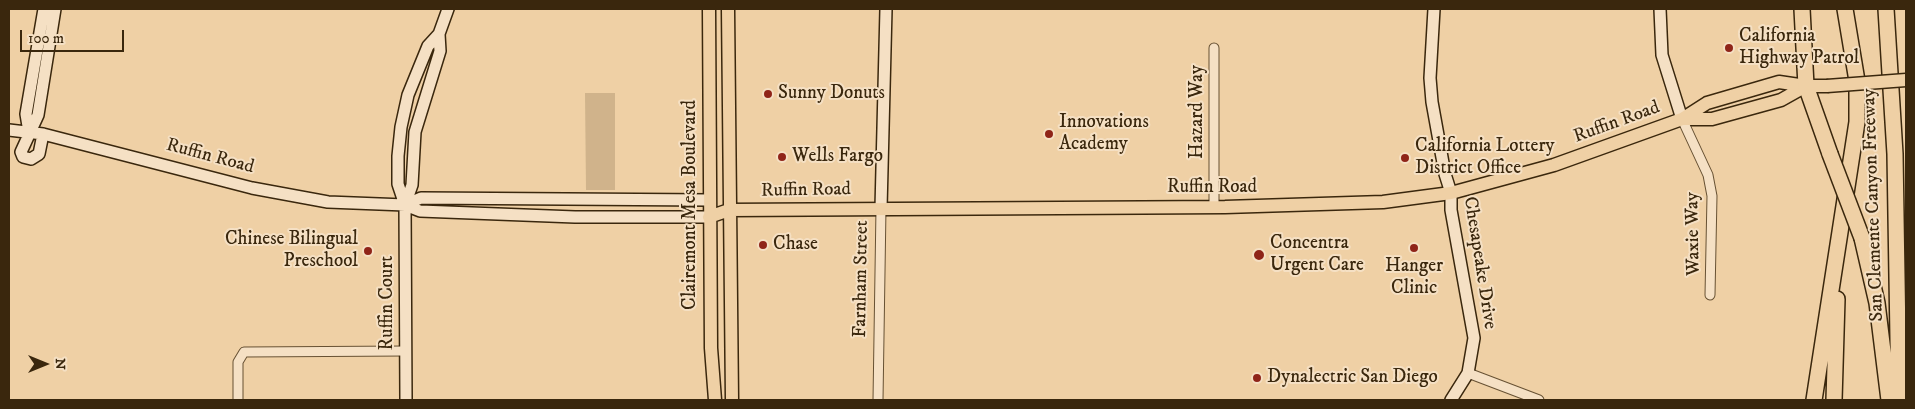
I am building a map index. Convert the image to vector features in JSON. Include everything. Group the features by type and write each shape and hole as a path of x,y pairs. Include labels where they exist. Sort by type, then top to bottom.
{"highway":[{"path":"1802,9 1806,86 1862,238 1877,303 1889,400"},
{"path":"1814,400 1857,122 1857,82 1852,39 1845,9"},
{"path":"1876,9 1895,154"},
{"name":"San Clemente Canyon Freeway","path":"1886,9 1895,154 1899,400"},
{"path":"1834,400 1842,228"}],"main road":[{"path":"29,132 26,114 44,9"},
{"path":"43,134 39,154 36,158 26,158 21,152 38,115 56,9"},
{"name":"Ruffin Court","path":"406,400 405,205 398,184 401,127 408,95 418,69 428,46 439,34 448,9"},
{"name":"Clairemont Mesa Boulevard","path":"709,9 709,217 711,348 714,400"},
{"name":"Clairemont Mesa Boulevard","path":"728,9 732,400"},
{"name":"Farnham Street","path":"881,208 886,9"},
{"name":"Chesapeake Drive","path":"1434,9 1430,78 1432,102 1445,174 1451,193 1451,210 1474,328 1474,349 1468,373 1451,400"},
{"path":"1660,9 1662,55 1682,119"},
{"path":"1682,119 1708,104 1779,82 1806,86 1827,86 1906,80"},
{"path":"1682,119 1712,119 1781,100 1806,86"},
{"name":"Ruffin Road","path":"9,130 43,134 252,188 328,202 405,205 420,212 574,217 709,217 729,210 1214,207 1383,202 1451,193 1554,165 1682,119"},
{"name":"Ruffin Road","path":"405,205 421,198 709,200 729,210"}],"street":[{"name":"Hazard Way","path":"1214,48 1214,207"},
{"name":"Waxie Way","path":"1682,119 1708,175 1712,196 1710,295"},
{"name":"Farnham Street","path":"878,400 881,208"},
{"path":"238,400 238,362 244,352 406,351"},
{"path":"1468,373 1539,400"}],"shaded area":[{"path":"585,93 615,93 615,190 586,190"}],"place":[{"name":"California Highway Patrol","path":"1729,48"},
{"name":"Sunny Donuts","path":"768,94"},
{"name":"Innovations Academy","path":"1049,134"},
{"name":"Wells Fargo","path":"782,157"},
{"name":"California Lottery District Office","path":"1405,158"},
{"name":"Chase","path":"763,245"},
{"name":"Hanger Clinic","path":"1414,248"},
{"name":"Chinese Bilingual Preschool","path":"368,251"},
{"name":"Concentra Urgent Care","path":"1259,255"},
{"name":"Dynalectric San Diego","path":"1257,378"}]}
